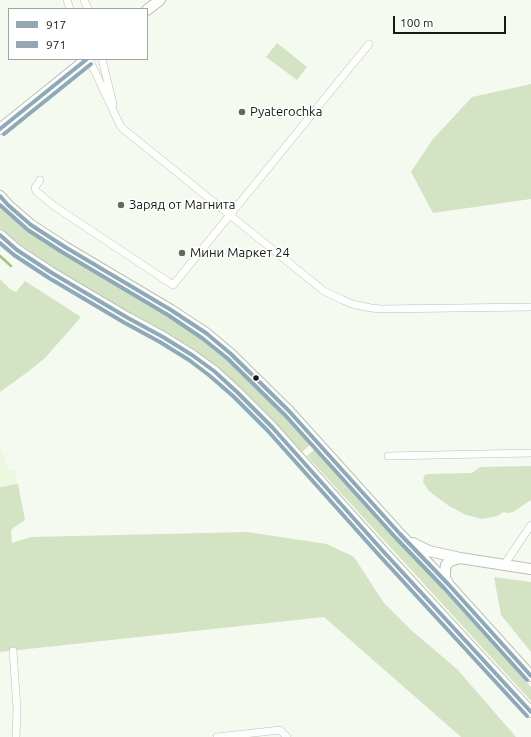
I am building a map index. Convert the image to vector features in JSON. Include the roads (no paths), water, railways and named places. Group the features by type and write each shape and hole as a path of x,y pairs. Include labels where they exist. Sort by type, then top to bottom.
{"main road":[{"path":"148,9 160,0"},
{"path":"0,129 86,60"},
{"path":"0,196 31,225 65,248 171,310 206,333 232,354 298,421 531,676"},
{"path":"0,235 17,250 52,273 128,318 164,337 192,355 237,392 291,447 382,550 531,712"},
{"path":"400,534 429,551 460,558 531,569"},
{"path":"449,585 445,578 444,571 446,565 460,558"}],"street":[{"path":"40,180 35,188 36,191 54,206 173,286 369,44"},
{"path":"87,60 122,128 316,285 334,296 352,304 390,310 531,307"},
{"path":"102,60 117,120"},
{"path":"388,456 531,453"},
{"path":"504,565 531,525"},
{"path":"13,651 17,709 16,737"},
{"path":"217,737 280,730 287,737"}],"waterway":[{"path":"0,256 11,266"}],"place":[{"name":"Pyaterochka","path":"242,112"},
{"name":"Заряд от Магнита","path":"121,205"},
{"name":"Мини Маркет 24","path":"182,253"}]}
